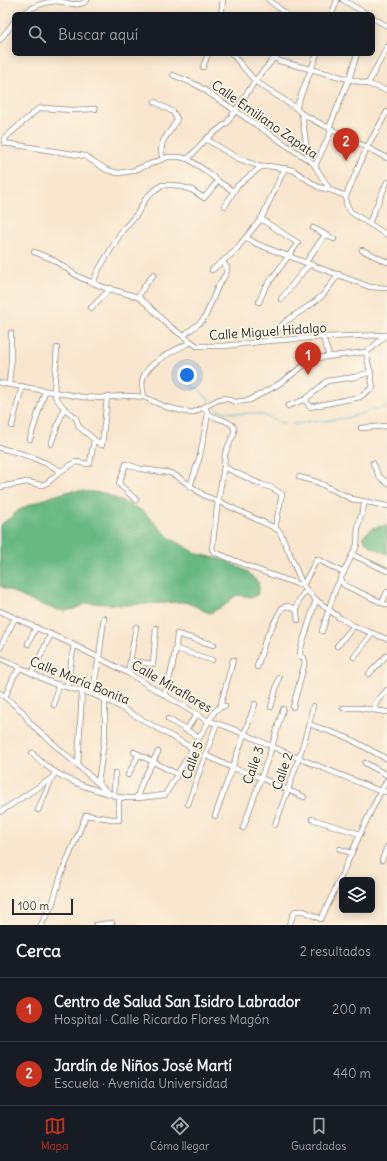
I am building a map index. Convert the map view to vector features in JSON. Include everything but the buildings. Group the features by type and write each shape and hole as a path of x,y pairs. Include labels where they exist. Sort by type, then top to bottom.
{"street":[{"path":"26,12 48,2 57,1 79,4 87,0"},
{"path":"221,12 223,0"},
{"path":"269,0 284,12"},
{"path":"333,12 337,0"},
{"path":"343,0 364,12"},
{"path":"375,19 387,26"},
{"path":"0,40 12,25"},
{"path":"368,84 387,46"},
{"path":"203,68 207,56"},
{"path":"234,56 255,81 296,108 302,114 387,158"},
{"path":"296,108 316,56"},
{"path":"315,166 349,79 356,56"},
{"path":"188,159 206,139 227,124 255,81 274,58 279,62 311,69 387,90"},
{"name":"Calle Emiliano Zapata","path":"173,75 198,86 308,158 313,163 330,190"},
{"path":"155,102 176,115 176,122 168,131 162,144 161,150 163,159"},
{"path":"96,109 38,109 6,137 2,145 85,156 107,170 118,173 132,171 174,156 188,159 233,191"},
{"path":"387,112 367,147 346,196 346,204 351,212 387,236"},
{"path":"302,114 308,158"},
{"path":"206,139 239,160 261,168"},
{"path":"225,206 237,186 261,168 269,166 285,168 297,172 318,187 346,196"},
{"path":"212,270 234,252 261,219 285,168"},
{"path":"93,282 122,231 137,214 151,193 162,185 175,184 192,190 204,198 218,181"},
{"path":"369,223 387,182"},
{"path":"259,302 264,288 298,243 261,219"},
{"path":"313,228 334,239"},
{"path":"306,262 325,235"},
{"path":"246,237 267,248 370,286 387,288"},
{"path":"362,250 387,262"},
{"name":"Calle Miguel Hidalgo","path":"34,252 52,259 79,277 138,298 147,304 168,325 191,342 201,346 224,346 323,337 386,335"},
{"path":"183,336 202,321 206,315 218,286 226,274 227,268 223,262"},
{"path":"281,299 305,269 311,264"},
{"path":"138,298 145,285 154,274"},
{"path":"267,341 286,322 323,295 339,274"},
{"path":"91,308 111,288"},
{"path":"9,383 11,333"},
{"path":"0,383 9,383 82,397 107,398 123,396 144,398 166,407 192,413 225,398 236,402 250,400 279,384 306,364 318,358 366,352 386,335"},
{"path":"323,337 330,356"},
{"path":"144,398 142,382 144,376 150,368 171,352 191,342"},
{"path":"57,348 54,392 56,398 64,408 76,418 79,427 101,446 107,398"},
{"path":"306,399 310,407 360,397 373,387 366,352"},
{"path":"288,406 306,399 327,381 355,377 371,372"},
{"path":"12,426 22,386"},
{"path":"30,439 45,391"},
{"path":"190,486 200,456 208,414 205,407"},
{"path":"51,444 64,408"},
{"path":"208,414 229,422 234,427 234,433 225,454 212,549 214,552 302,586 316,600 354,626 387,639"},
{"path":"361,428 387,426"},
{"path":"0,487 27,482 42,485 76,462 90,463 94,440"},
{"path":"0,448 25,454 44,461 61,471"},
{"path":"373,463 379,476 387,483"},
{"path":"136,500 119,484 126,464 141,469 170,473 205,496 275,528 280,532 302,586"},
{"path":"224,467 272,488 282,494 275,528"},
{"path":"299,477 317,482 344,496 365,502 387,504"},
{"path":"322,631 335,590 357,545 358,526 365,502"},
{"path":"353,555 387,571"},
{"path":"302,586 317,559 344,573"},
{"path":"341,579 344,585 387,605"},
{"path":"335,590 344,585"},
{"path":"298,620 296,608 302,594 307,590"},
{"path":"382,603 387,592"},
{"path":"293,707 305,662 304,658 300,656 300,650 316,600"},
{"path":"257,667 266,638 282,608 287,606 296,608"},
{"name":"Calle Miraflores","path":"0,611 74,644 128,673 208,721 217,723 299,758 381,791 387,792"},
{"path":"0,648 15,618"},
{"path":"92,694 99,658 104,618"},
{"path":"337,646 354,626"},
{"path":"28,644 36,627"},
{"path":"128,673 136,627"},
{"path":"131,661 153,664 156,628"},
{"path":"32,673 51,634"},
{"path":"164,695 170,678 176,649 177,634 214,645"},
{"path":"354,658 372,634"},
{"path":"66,686 74,644"},
{"path":"176,649 212,660"},
{"path":"369,674 387,655"},
{"name":"Calle María Bonita","path":"0,658 52,683 92,694 113,703 192,748"},
{"path":"220,708 233,660"},
{"path":"5,697 14,676 20,668"},
{"path":"271,707 279,678"},
{"path":"54,705 58,684"},
{"path":"374,710 377,701 387,690"},
{"path":"78,765 82,692"},
{"path":"0,693 22,712 30,723 111,794"},
{"path":"98,783 105,735 106,700"},
{"path":"215,816 255,704"},
{"path":"32,753 41,764 54,775 96,791 119,797 165,795 208,721 215,711 226,706"},
{"name":"Calle 2","path":"275,825 299,758 313,706"},
{"path":"343,708 387,712"},
{"name":"Calle 3","path":"243,828 272,747 283,709"},
{"path":"186,730 197,714"},
{"path":"168,719 198,737"},
{"name":"Calle 5","path":"188,804 217,723"},
{"path":"309,724 348,738 387,759"},
{"path":"134,752 177,774"},
{"path":"137,797 152,761 158,752"},
{"path":"128,775 139,754"},
{"path":"206,755 233,768 261,778 304,797"},
{"path":"365,763 387,775"},
{"path":"111,794 115,773"},
{"path":"38,810 54,775"},
{"path":"0,812 54,775"},
{"path":"290,925 295,911 304,912 321,919 339,883 360,834 387,780"},
{"path":"41,925 52,905 86,814 119,820 119,797"},
{"path":"312,819 360,834"},
{"path":"382,860 387,847"},
{"path":"340,849 351,853"},
{"path":"96,925 112,923"}],"green space":[{"path":"71,491 104,493 143,511 170,538 198,554 225,560 248,572 258,582 259,589 257,595 251,597 235,596 225,605 210,613 182,602 125,605 87,603 65,611 57,610 34,602 0,586 1,524 31,504"},
{"path":"387,525 387,554 369,545 363,536 373,528"}],"waterway":[{"path":"189,385 198,388 210,401"},
{"path":"213,405 217,409 226,412 264,415 282,423 297,424 347,418 372,410 385,408 387,405"}],"place":[{"name":"Jardín de Niños José Martí","path":"346,161"},
{"name":"Centro de Salud San Isidro Labrador","path":"308,375"}]}
